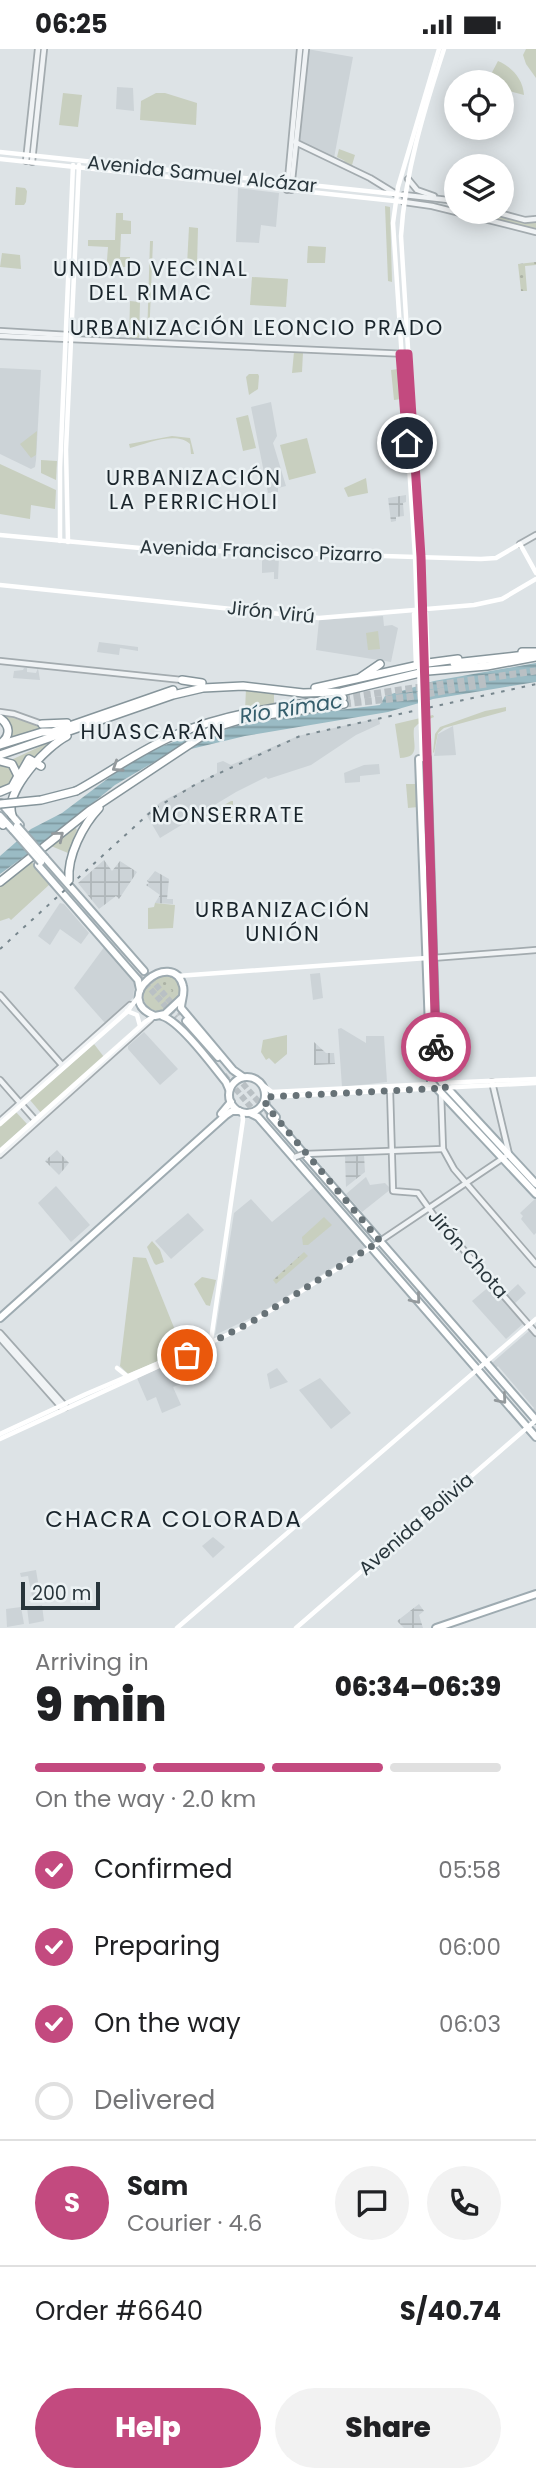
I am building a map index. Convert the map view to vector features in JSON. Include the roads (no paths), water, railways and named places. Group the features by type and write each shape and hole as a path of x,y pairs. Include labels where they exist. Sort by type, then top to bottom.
{"highway":[{"path":"314,688 353,681 422,662 536,654"},
{"path":"182,680 202,683 243,681 314,688 364,684 435,665 536,654"},
{"path":"42,724 80,725 203,688 243,686 303,693 341,692 428,671 489,666 536,654"},
{"path":"366,662 368,671"},
{"path":"353,681 380,664"},
{"path":"0,761 80,725 172,691 202,683"},
{"path":"0,803 41,800 76,791 145,749 192,728 248,712 344,701 239,719 206,732 89,811 0,882"},
{"path":"0,718 6,723 8,731 0,748"},
{"path":"0,748 42,732 55,736"},
{"path":"50,754 55,736"},
{"path":"12,815 12,797 39,764 55,736"},
{"path":"0,792 9,789 17,780 28,760 39,764"},
{"path":"0,761 8,761 14,765 18,773 17,780"},
{"path":"69,880 70,860 90,819 120,789"}],"main road":[{"path":"421,610 393,238 396,194 442,49"},
{"path":"426,97 404,195 401,238 421,557 431,1063 439,1086 536,1192"},
{"name":"Avenida Samuel Alcázar","path":"0,152 76,164 404,202"},
{"name":"Avenida Samuel Alcázar","path":"0,159 29,158"},
{"path":"68,542 65,472 76,164"},
{"name":"Avenida Samuel Alcázar","path":"290,187 404,195"},
{"path":"60,541 60,468 69,337"},
{"name":"Avenida Francisco Pizarro","path":"0,535 151,549 421,557 492,558 520,544"},
{"path":"520,544 536,573"},
{"name":"Jirón Virú","path":"0,585 316,618 470,606 497,601 536,579"},
{"path":"421,610 414,614 422,662"},
{"path":"0,803 12,815 15,829"},
{"path":"0,803 15,829"},
{"path":"0,816 43,860 141,974 69,880 43,860"},
{"path":"1,823 15,829"},
{"path":"43,860 91,905 149,972 167,972 177,976 429,958"},
{"path":"43,860 139,981 138,996 142,1007 155,1017 169,1018 222,1075"},
{"path":"0,1123 127,1011 147,980 158,973"},
{"path":"177,976 183,987 183,1011 231,1069"},
{"path":"0,1153 140,1027 172,1009 182,998"},
{"path":"127,1011 137,1016 140,1027"},
{"path":"0,1313 226,1110 231,1102 230,1091 222,1075 180,1018 231,1069 243,1077 254,1078 273,1092 536,1081"},
{"path":"230,1091 234,1082 243,1077"},
{"path":"264,1086 269,1109 360,1218"},
{"path":"265,1099 390,1088"},
{"path":"231,1102 244,1112 259,1109 265,1099"},
{"path":"0,1318 226,1115 232,1111 244,1112 258,1117 295,1158 536,1437"},
{"path":"211,1341 244,1112"},
{"path":"271,1116 536,1420"},
{"path":"264,1122 276,1132 352,1224"},
{"path":"506,1157 536,1184"},
{"path":"0,1437 253,1321 380,1241"},
{"path":"177,1628 184,1625 536,1319"},
{"path":"63,1407 187,1355 211,1341"},
{"path":"117,1368 128,1377"},
{"name":"Avenida Bolivia","path":"296,1628 536,1420"},
{"path":"436,1628 536,1596"},
{"path":"448,1628 536,1596"}],"street":[{"path":"29,158 38,49"},
{"path":"29,158 44,49"},
{"path":"290,187 300,49"},
{"path":"294,142 306,49"},
{"path":"294,142 396,194"},
{"path":"408,179 417,190 441,198"},
{"path":"404,195 444,199"},
{"path":"438,208 441,198"},
{"path":"404,202 536,232"},
{"path":"514,217 536,219"},
{"path":"0,334 408,354"},
{"path":"520,544 536,535"},
{"path":"0,661 182,680"},
{"path":"0,712 42,724"},
{"path":"429,958 536,950"},
{"path":"0,995 63,1067 138,996"},
{"path":"0,1080 36,1121 155,1017"},
{"path":"380,1241 506,1157 493,1083"},
{"path":"439,1086 443,1149 466,1185 536,1264"},
{"path":"390,1088 392,1150"},
{"path":"295,1158 306,1154 443,1149"},
{"name":"Jirón Chota","path":"392,1150 393,1191 416,1192 536,1333"},
{"path":"0,1336 63,1407"}],"water":[{"path":"536,663 536,682 433,699 388,712 245,736 166,755 115,785 0,874 0,856 31,829 62,813 123,767 157,748 176,741 204,739 232,727 290,716 380,705 385,696 434,681"}],"tunnel":[{"path":"343,698 536,671"},
{"path":"344,704 486,684"},
{"path":"144,971 181,1014"},
{"path":"139,976 176,1018"},
{"path":"231,1070 271,1116"},
{"path":"224,1075 260,1118"}],"railway":[{"path":"0,949 154,809 198,783 300,736 536,684"}],"district":[{"name":"UNIDAD VECINAL DEL RIMAC","path":"151,280"},
{"name":"URBANIZACIÓN LEONCIO PRADO","path":"257,327"},
{"name":"URBANIZACIÓN LA PERRICHOLI","path":"194,489"},
{"name":"HUASCARÁN","path":"153,731"},
{"name":"MONSERRATE","path":"229,814"},
{"name":"URBANIZACIÓN UNIÓN","path":"283,921"},
{"name":"CHACRA COLORADA","path":"174,1519"}],"water label":[{"name":"Río Rímac","path":"291,708"}]}
